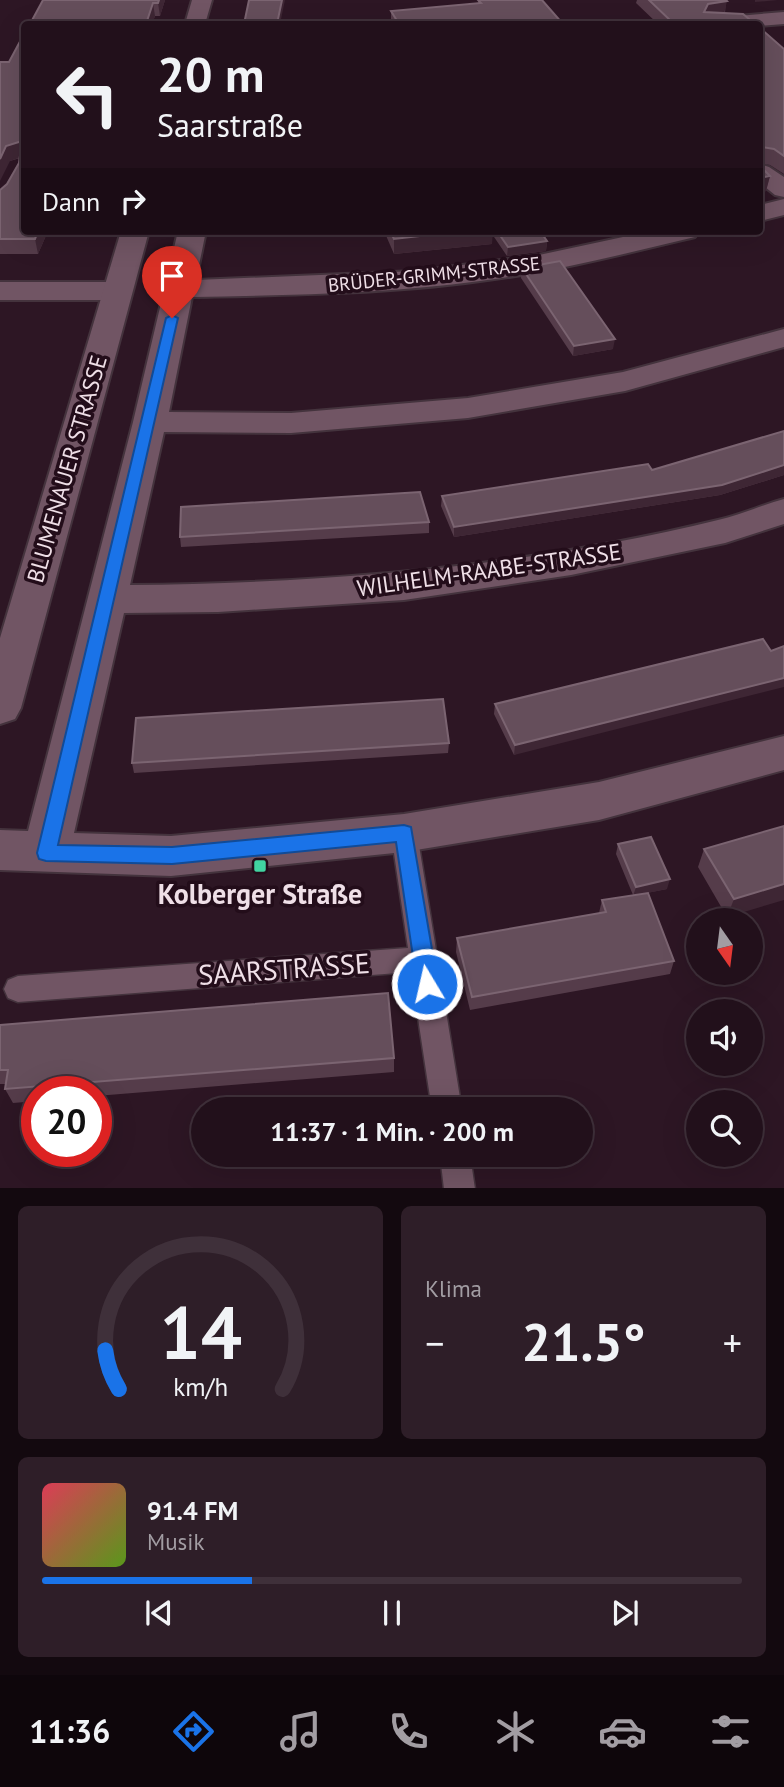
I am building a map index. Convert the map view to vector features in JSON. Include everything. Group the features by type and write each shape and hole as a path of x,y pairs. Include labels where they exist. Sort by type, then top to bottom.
{"street":[{"path":"196,21 202,0"},
{"path":"748,21 784,18"},
{"path":"763,31 784,28"},
{"path":"763,174 784,189"},
{"path":"763,212 784,207"},
{"name":"BLUMENAUER STRASSE","path":"0,708 134,235"},
{"path":"46,853 150,422 191,235"},
{"name":"BRÜDER-GRIMM-STRASSE","path":"179,289 327,287 452,276 538,263 667,235"},
{"path":"0,291 117,292"},
{"path":"150,422 291,423 468,408 625,381 784,338"},
{"name":"WILHELM-RAABE-STRASSE","path":"106,599 218,598 404,587 571,562 725,531 784,511"},
{"path":"0,850 172,856 404,833 599,801 784,753"}],"lane":[{"path":"404,833 445,1097"},
{"name":"SAARSTRASSE","path":"18,989 423,959"},
{"path":"457,1167 460,1188"}],"building":[{"path":"43,0 159,0 158,3 153,3 147,21 32,21"},
{"path":"249,0 282,0 278,21 245,21"},
{"path":"478,0 542,0 560,21 397,21 391,11 481,3"},
{"path":"649,0 726,0 708,4 704,12 743,14 751,21 671,21"},
{"path":"763,31 784,49 784,156 774,149 763,147"},
{"path":"21,40 21,141 6,146 0,159 0,62 9,62"},
{"path":"21,148 21,235 36,235 35,239 0,239 0,190 7,184 19,163"},
{"path":"392,235 429,235 394,239"},
{"path":"500,235 543,235 547,241 508,247"},
{"path":"560,261 615,339 574,346 522,268"},
{"path":"784,431 784,465 722,485 454,527 442,496 648,464 652,470"},
{"path":"420,492 429,522 180,537 181,507"},
{"path":"763,639 771,651 784,646 784,678 515,745 495,704"},
{"path":"443,699 449,743 132,763 136,718"},
{"path":"784,826 784,884 734,899 704,849"},
{"path":"651,837 670,879 636,887 618,844"},
{"path":"648,893 674,961 472,997 457,938 606,912 602,900"},
{"path":"388,993 394,1058 112,1080 112,1076 21,1076 21,1088 5,1089 8,1070 0,1070 0,1025"}],"place":[{"name":"Kolberger Straße","path":"260,866"}],"route":[{"path":"172,318 150,422 46,853 172,856 404,833 427,984"}]}
